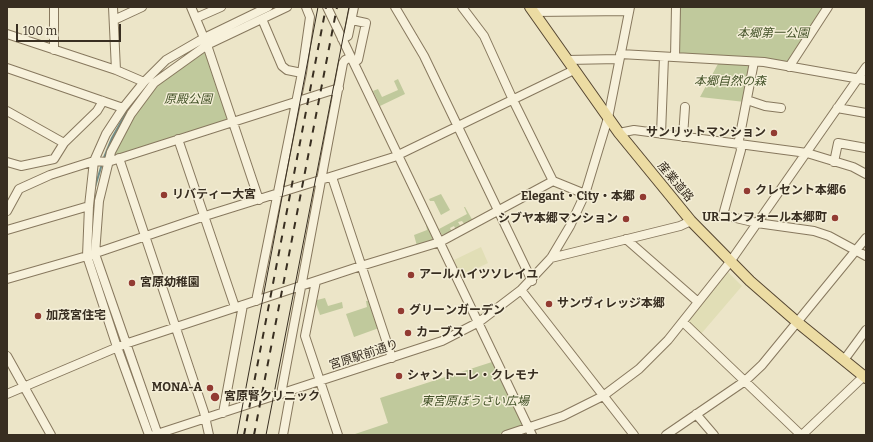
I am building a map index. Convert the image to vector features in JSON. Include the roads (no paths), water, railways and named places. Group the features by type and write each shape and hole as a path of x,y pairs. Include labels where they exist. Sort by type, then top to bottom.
{"main road":[{"name":"産業道路","path":"532,10 619,133 691,221 730,262 797,322 865,377"}],"street":[{"path":"54,7 54,50"},
{"path":"113,7 116,70"},
{"path":"114,20 142,7"},
{"path":"191,7 206,41 259,200"},
{"path":"196,18 221,7"},
{"path":"91,255 99,201 106,134 123,108 144,82 166,60 206,41 268,7"},
{"path":"149,435 91,255 88,206 102,161 110,152 131,114 154,83 206,41 262,19 287,7"},
{"path":"256,300 302,73 310,17 306,7"},
{"path":"327,7 531,431"},
{"path":"342,39 348,36 354,7"},
{"path":"395,7 424,56 532,281"},
{"path":"462,7 484,36 513,100 553,181 585,194"},
{"path":"675,57 676,7"},
{"path":"789,67 828,7"},
{"path":"532,10 630,9"},
{"name":"宮原駅前通り","path":"157,435 442,341 479,322 532,281 551,258 565,235 585,194 608,118 630,9"},
{"path":"262,19 282,66 287,70 302,73"},
{"path":"281,394 343,63 345,60 358,60 366,23 352,20"},
{"path":"7,34 116,70 144,82"},
{"path":"567,60 620,56 664,56 754,62 862,80"},
{"path":"661,134 664,56"},
{"path":"754,62 740,140 741,150 723,215 757,223 814,231 829,236 866,256"},
{"path":"506,435 531,431 603,396 638,369 683,322 730,262 837,108 862,80 866,66"},
{"path":"7,68 123,108"},
{"path":"7,279 91,255 205,216 332,178 398,156 574,70"},
{"path":"7,211 19,188 50,175 119,158 339,88"},
{"path":"747,100 765,106 781,108"},
{"path":"7,162 21,166 54,159 64,143 98,111 103,101"},
{"path":"683,136 685,107"},
{"path":"837,108 866,113"},
{"path":"7,111 64,143"},
{"path":"619,133 634,130 807,153 866,174"},
{"path":"178,140 239,306 223,413"},
{"path":"834,162 838,143 866,148"},
{"path":"119,158 206,418 209,435"},
{"path":"332,178 392,358"},
{"path":"7,394 121,345 256,300 440,242 553,181"},
{"path":"7,230 88,206"},
{"path":"551,258 680,226 691,221"},
{"path":"565,235 567,246 579,251"},
{"path":"666,435 745,381 762,365 866,238"},
{"path":"626,239 698,302"},
{"path":"316,281 305,336 338,435"},
{"path":"521,290 634,435"},
{"path":"683,322 801,435 865,377"},
{"path":"844,360 866,330"},
{"path":"121,345 157,435"},
{"path":"7,356 51,435"},
{"path":"283,435 291,391"},
{"path":"696,414 714,435"}],"waterway":[{"path":"103,160 112,138 126,113 142,92"},
{"path":"95,187 102,164"},
{"path":"92,257 121,344"},
{"path":"123,348 142,400"}],"tram line":[{"path":"237,435 318,7"},
{"path":"266,435 349,7"}],"railway":[{"path":"244,435 326,7"},
{"path":"254,435 337,7"}],"place":[{"name":"サンリットマンション","path":"774,133"},
{"name":"クレセント本郷6","path":"747,191"},
{"name":"リバティー大宮","path":"164,195"},
{"name":"Elegant・City・本郷","path":"643,197"},
{"name":"URコンフォール本郷町","path":"835,218"},
{"name":"シブヤ本郷マンション","path":"626,219"},
{"name":"アールハイツソレイユ","path":"411,275"},
{"name":"宮原幼稚園","path":"132,283"},
{"name":"サンヴィレッジ本郷","path":"549,304"},
{"name":"グリーンガーデン","path":"401,311"},
{"name":"加茂宮住宅","path":"38,316"},
{"name":"カーブス","path":"408,333"},
{"name":"シャントーレ・クレモナ","path":"399,376"},
{"name":"MONA-A","path":"210,388"},
{"name":"宮原腎クリニック","path":"215,397"}],"park label":[{"name":"本郷第一公園","path":"773,34"},
{"name":"本郷自然の森","path":"730,82"},
{"name":"原殿公園","path":"188,100"},
{"name":"東宮原ぼうさい広場","path":"475,402"}]}
